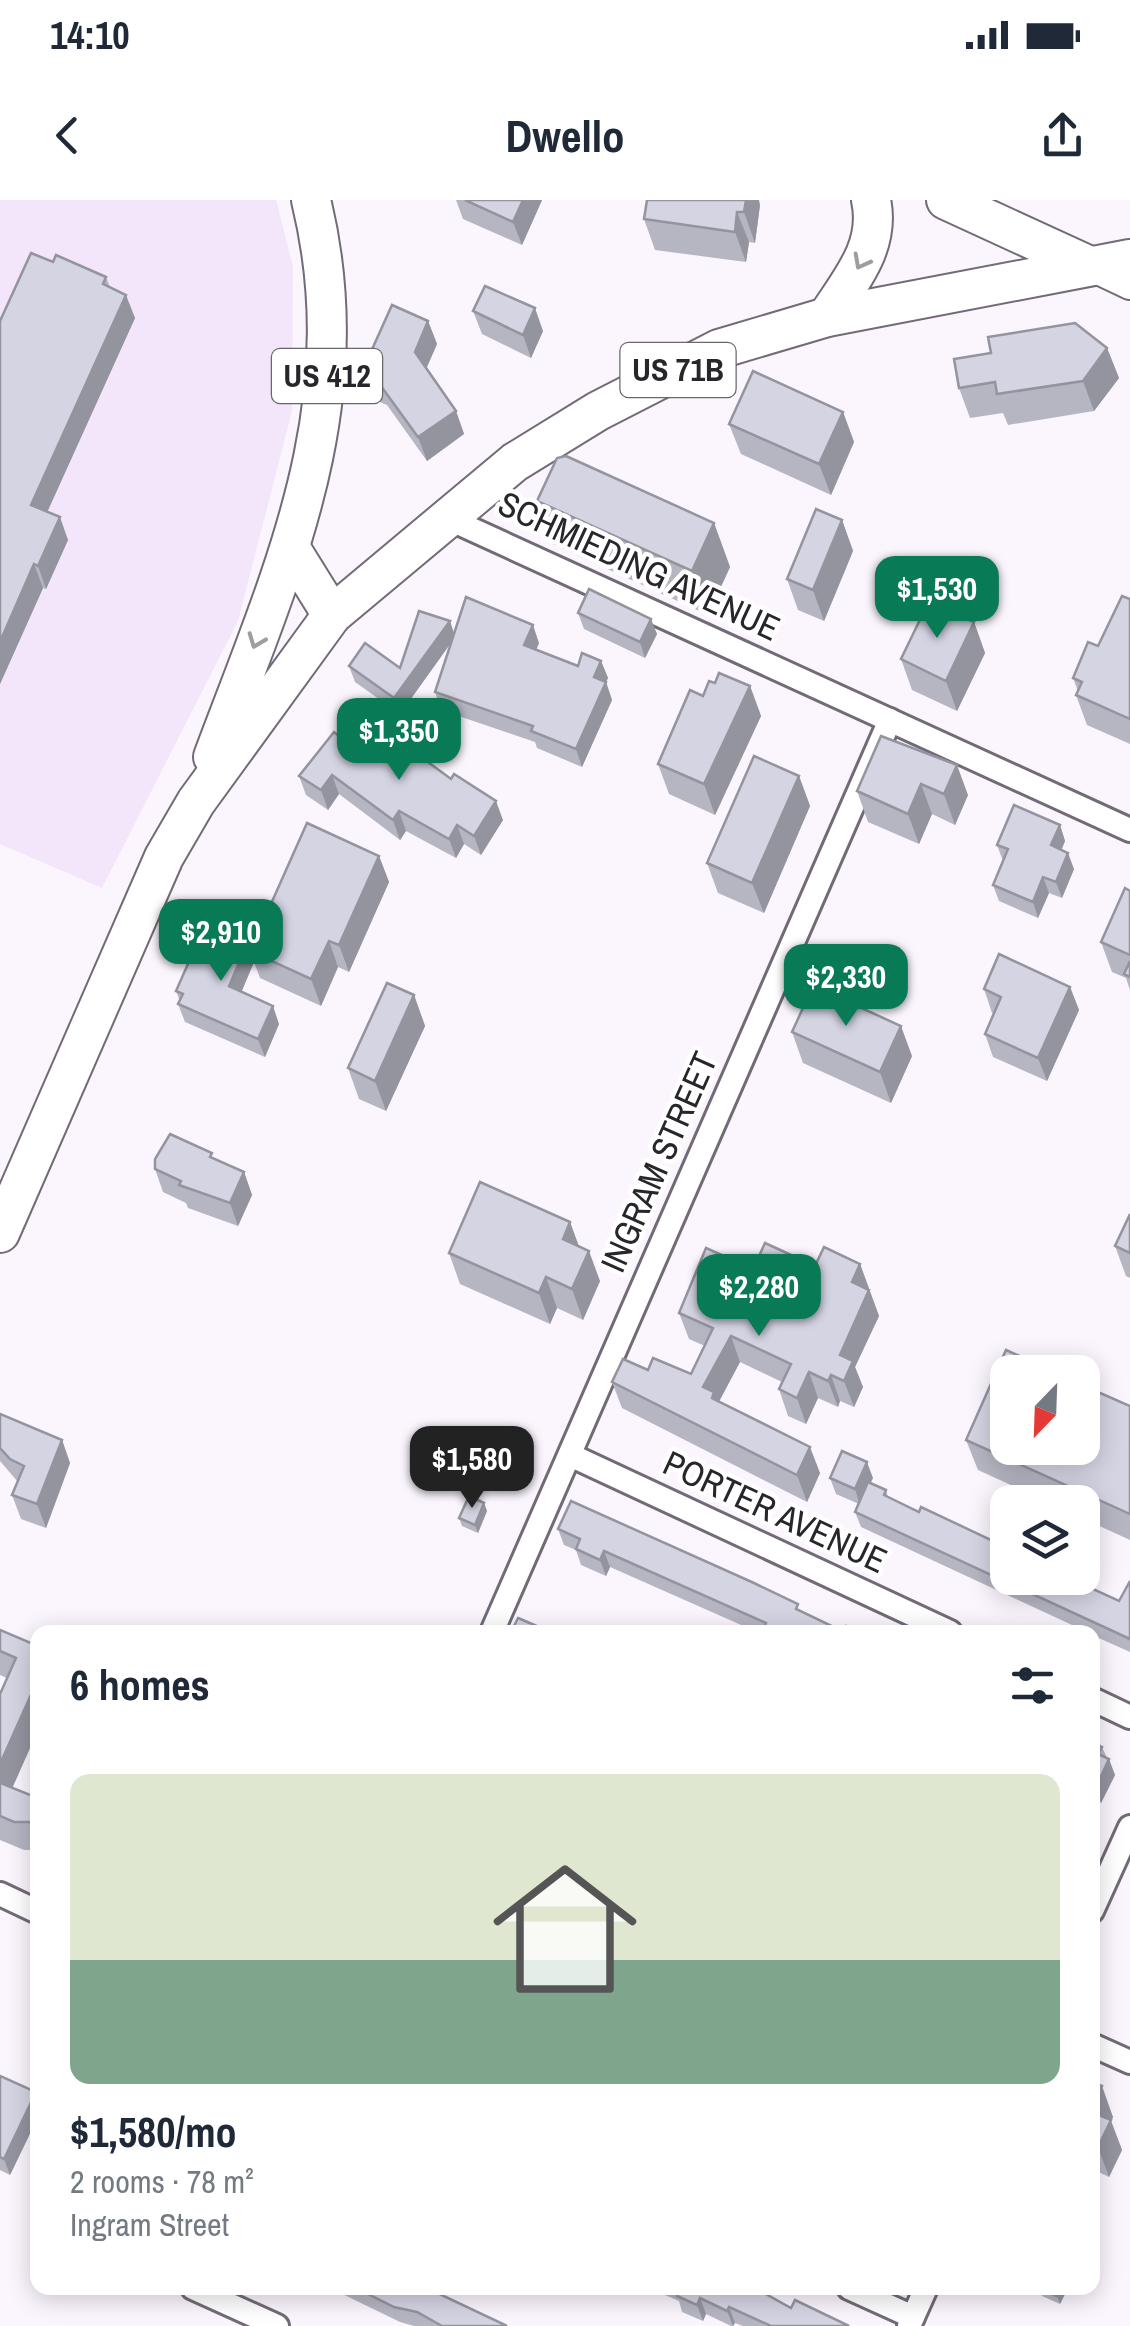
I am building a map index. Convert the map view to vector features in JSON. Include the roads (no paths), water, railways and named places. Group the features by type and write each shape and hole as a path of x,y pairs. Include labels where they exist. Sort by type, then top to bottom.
{"highway":[{"name":"US 412","path":"196,802 291,550 320,436 327,375 320,238 311,200"},
{"path":"827,316 867,254 875,218 870,200"},
{"path":"946,200 1090,266"},
{"name":"US 71B","path":"0,1233 10,1183 164,856 196,802 332,615 445,517 515,462 598,411 719,348 827,316 1130,260"},
{"path":"291,550 332,615"}],"street":[{"path":"1090,266 1130,286"},
{"name":"SCHMIEDING AVENUE","path":"445,517 1130,830"},
{"name":"INGRAM STREET","path":"495,1625 890,720"},
{"name":"PORTER AVENUE","path":"570,1455 935,1625"},
{"path":"1100,1703 1130,1717"},
{"path":"1100,1893 1130,1827"},
{"path":"0,1894 30,1908"},
{"path":"1100,2049 1130,2062"},
{"path":"208,2295 277,2326"},
{"path":"862,2295 911,2322 923,2295"}]}
